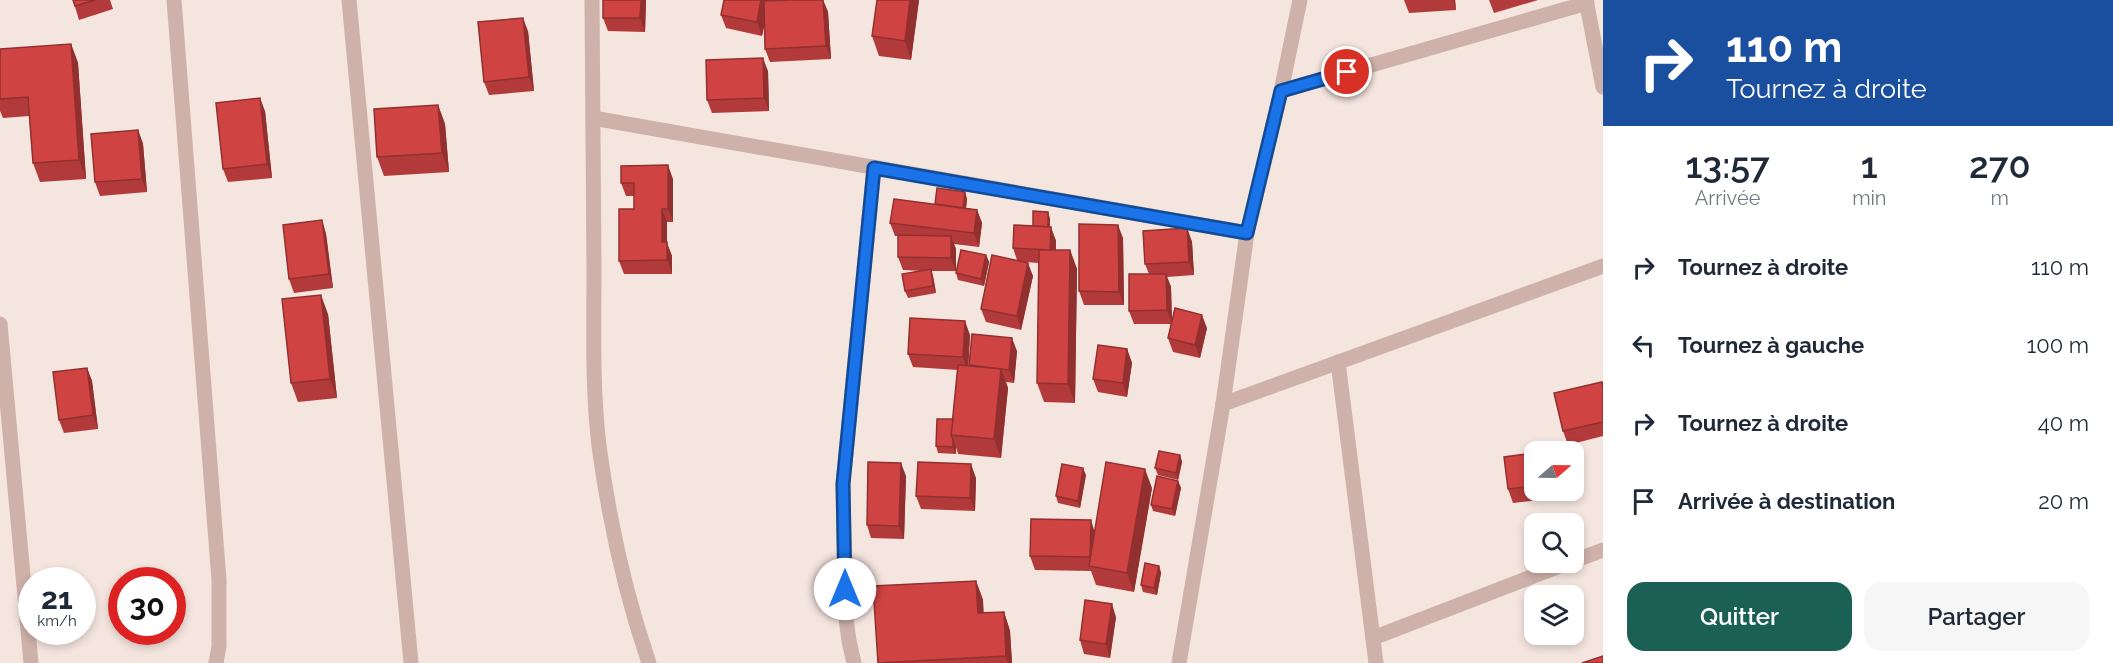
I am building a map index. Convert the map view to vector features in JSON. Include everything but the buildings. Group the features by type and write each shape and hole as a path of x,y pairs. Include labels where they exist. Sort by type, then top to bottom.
{"street":[{"path":"174,0 219,580 219,646 216,663"},
{"path":"349,0 411,663"},
{"path":"592,0 594,376 599,444 609,512 620,561 635,622 649,663"},
{"path":"1179,663 1223,404 1247,233 1281,91 1298,0"},
{"path":"1281,91 1586,2 1603,87"},
{"path":"593,118 1247,233"},
{"path":"854,663 845,611 843,484 874,168"},
{"path":"1223,404 1603,266"},
{"path":"0,324 31,663"},
{"path":"1338,362 1376,663"},
{"path":"1584,557 1603,550"},
{"path":"1373,638 1543,573"}],"route":[{"path":"845,589 843,484 874,168 1247,233 1281,91 1347,72"}]}
